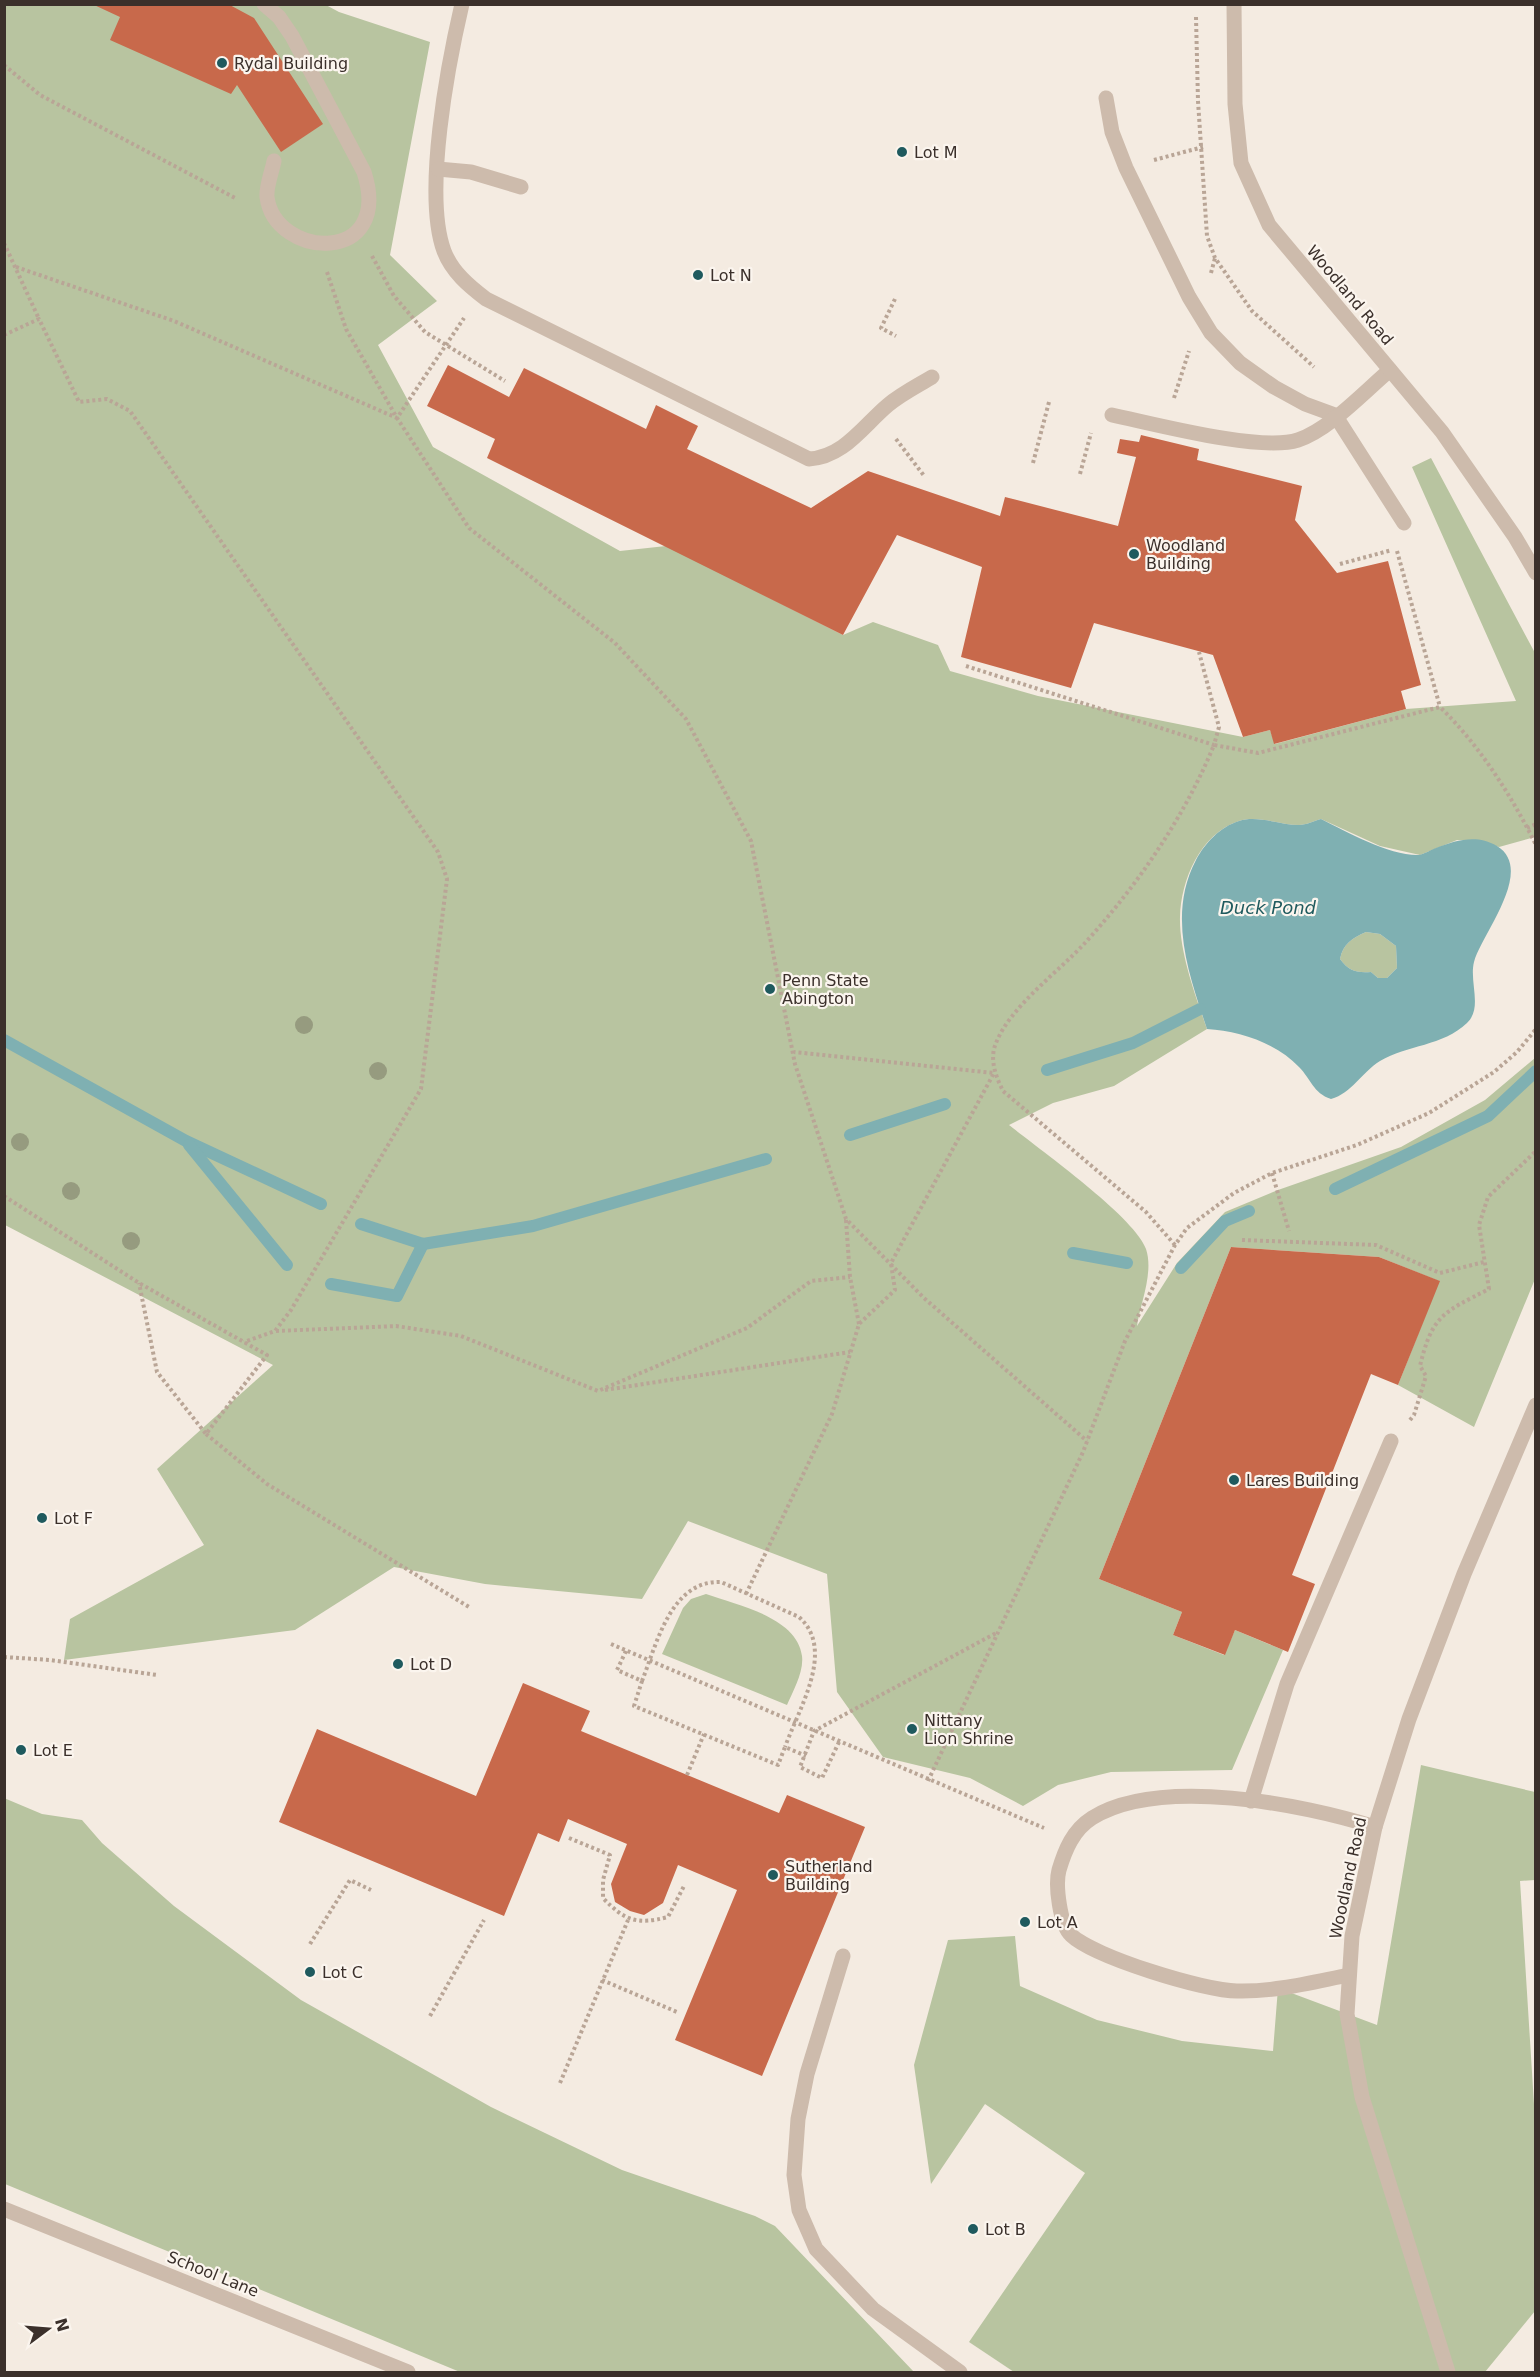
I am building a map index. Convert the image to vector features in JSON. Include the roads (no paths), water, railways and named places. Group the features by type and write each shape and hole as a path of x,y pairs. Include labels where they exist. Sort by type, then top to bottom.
{"street":[{"path":"264,4 279,17 292,36 364,172 371,194 369,214 359,232 334,243 310,243 289,232 272,212 267,195 274,161"},
{"path":"462,4 452,49 435,206 444,252 461,280 486,299 809,459 822,458 839,451 889,404 932,377"},
{"name":"Woodland Road","path":"1234,4 1235,104 1241,163 1269,225 1442,432 1515,537 1536,573"},
{"path":"1107,98 1113,132 1126,168 1189,297 1211,333 1240,363 1274,387 1305,404 1335,416 1404,523"},
{"path":"438,169 471,172 521,187"},
{"path":"1112,415 1271,444 1299,440 1319,429 1390,370"},
{"name":"Woodland Road","path":"1448,2373 1362,2097 1347,2014 1352,1936 1375,1827 1409,1719 1464,1574 1536,1405"},
{"path":"1251,1801 1287,1684 1391,1441"},
{"path":"1349,1975 1285,1988 1236,1991 1171,1978 1102,1954 1070,1935 1060,1909 1058,1876 1067,1845 1091,1819 1136,1800 1212,1797 1281,1803 1330,1813 1375,1827"},
{"path":"843,1956 807,2074 798,2119 794,2175 799,2210 816,2249 873,2309 960,2373"},
{"name":"School Lane","path":"4,2208 408,2373"}],"water":[{"name":"Duck Pond","path":"1246,819 1299,825 1321,819 1382,847 1408,854 1419,855 1459,841 1482,840 1497,846 1507,857 1511,870 1509,886 1503,903 1474,962 1475,1002 1472,1017 1457,1031 1447,1036 1380,1061 1351,1088 1331,1099 1320,1093 1299,1067 1280,1051 1232,1032 1207,1029 1188,966 1182,923 1187,881 1196,860 1219,831","holes":["1366,932 1380,934 1396,946 1397,968 1387,978 1378,978 1371,972 1353,970 1340,959 1346,945 1356,937"]}],"waterway":[{"path":"1047,1070 1133,1043 1200,1009"},
{"path":"4,1040 186,1141 321,1204"},
{"path":"1335,1189 1488,1116 1536,1071"},
{"path":"850,1135 945,1104"},
{"path":"189,1145 287,1265"},
{"path":"361,1224 423,1244 533,1226 766,1159"},
{"path":"1181,1268 1225,1221 1249,1211"},
{"path":"331,1284 397,1296 423,1244"},
{"path":"1073,1253 1127,1263"}],"place":[{"name":"Rydal Building","path":"222,63"},
{"name":"Lot M","path":"902,152"},
{"name":"Lot N","path":"698,275"},
{"name":"Woodland Building","path":"1134,554"},
{"name":"Penn State Abington","path":"770,989"},
{"name":"Lares Building","path":"1234,1480"},
{"name":"Lot F","path":"42,1518"},
{"name":"Lot D","path":"398,1664"},
{"name":"Nittany Lion Shrine","path":"912,1729"},
{"name":"Lot E","path":"21,1750"},
{"name":"Sutherland Building","path":"773,1875"},
{"name":"Lot A","path":"1025,1922"},
{"name":"Lot C","path":"310,1972"},
{"name":"Lot B","path":"973,2229"}]}
